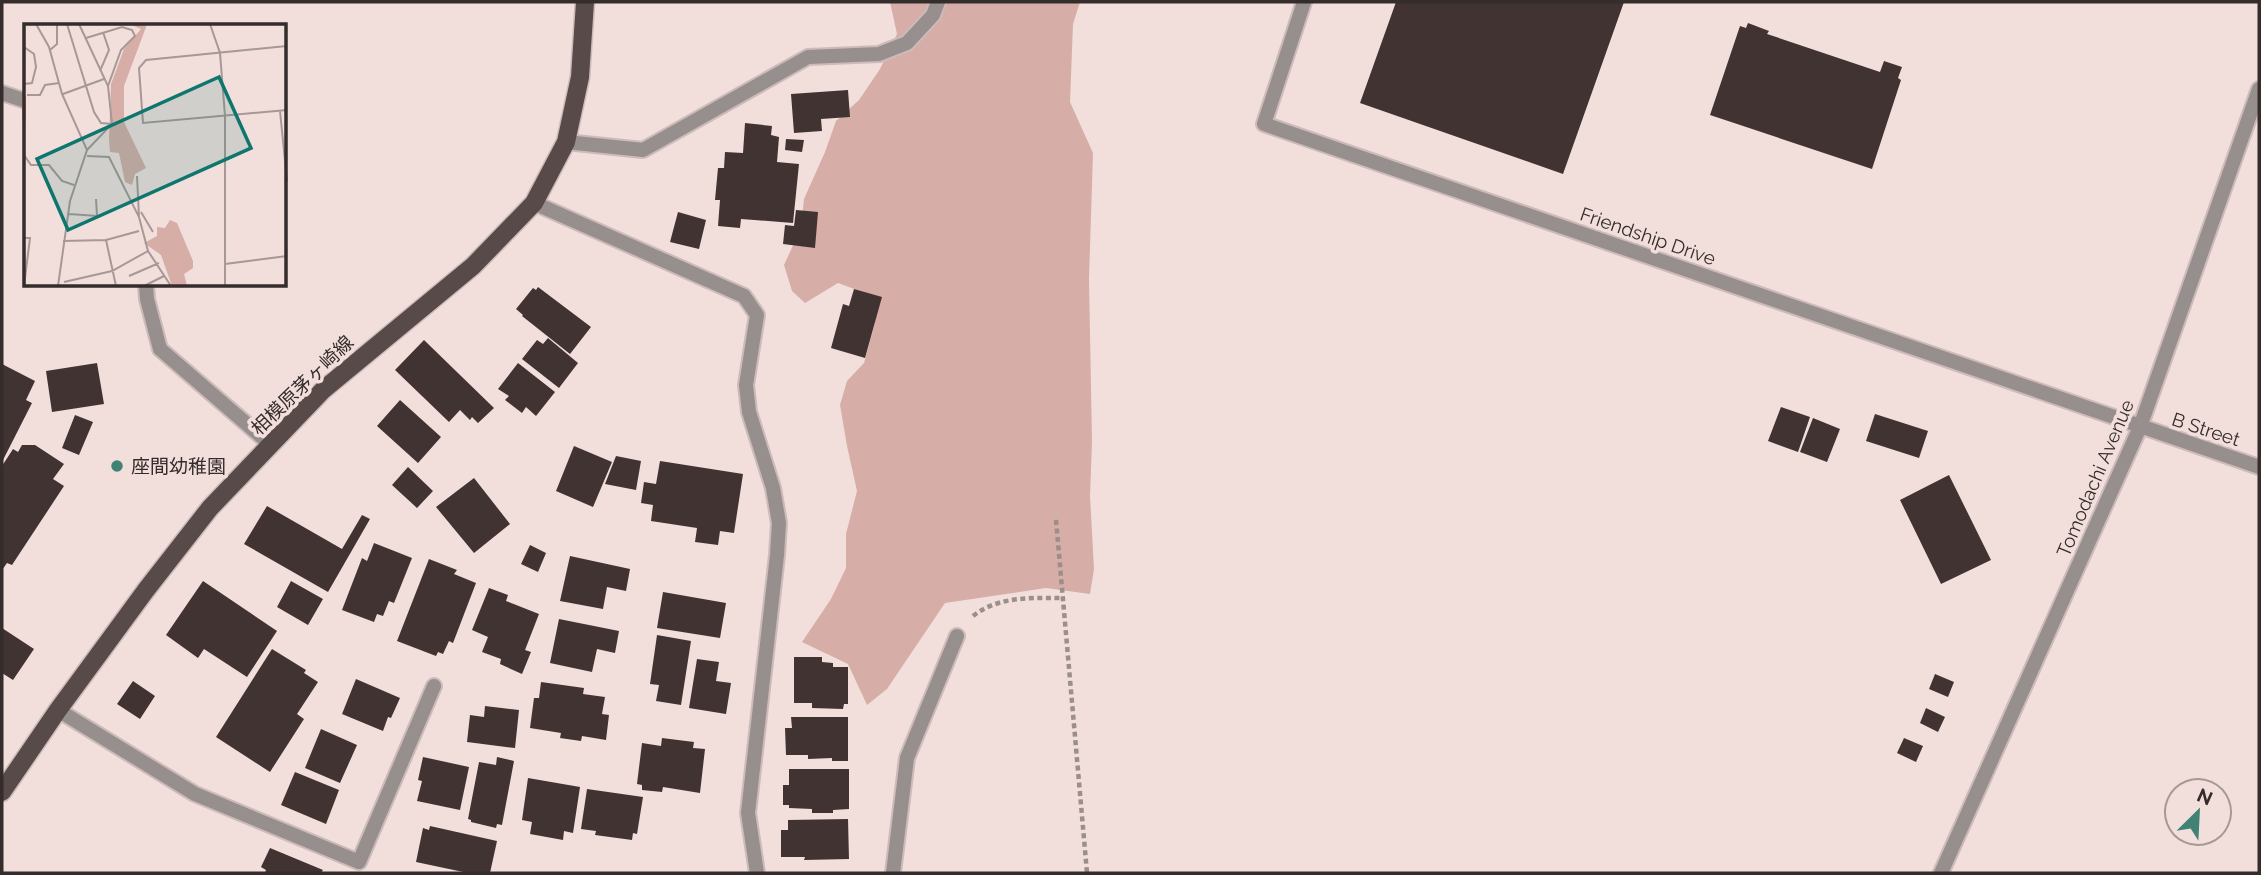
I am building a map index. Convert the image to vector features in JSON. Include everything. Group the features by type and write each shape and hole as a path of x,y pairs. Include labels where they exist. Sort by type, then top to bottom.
{"main road":[{"name":"相模原茅ヶ崎線","path":"2,792 58,710 210,508 323,390 391,331 473,266 534,203 566,142 580,77 585,2"}],"street":[{"path":"566,142 643,150 808,57 878,54 907,43 933,15 938,2"},
{"name":"Friendship Drive","path":"1304,2 1264,124 2140,427"},
{"name":"Tomodachi Avenue","path":"1941,873 2140,427 2259,89"},
{"path":"2,93 24,100"},
{"path":"534,203 744,296 757,315 747,385 749,412 773,488 779,523 748,813 757,873"},
{"path":"146,287 160,349 270,444"},
{"name":"B Street","path":"2140,427 2259,467"},
{"path":"893,873 908,758 957,636"},
{"path":"58,710 195,794 359,862 434,686"}],"path":[{"path":"1056,520 1087,873"},
{"path":"957,636 975,614 993,605 1014,598 1062,598"}],"shaded area":[{"path":"890,2 1080,2 1073,24 1070,102 1093,153 1089,279 1092,442 1090,496 1094,569 1090,594 1046,588 945,603 887,689 867,705 848,664 802,642 831,599 846,568 846,534 857,491 840,405 847,381 864,363 875,323 876,297 838,283 805,303 792,291 784,265 801,228 804,199 836,121 859,100 880,69 897,34"}],"building":[{"path":"1396,2 1624,2 1563,174 1360,103"},
{"path":"1748,23 1769,31 1767,34 1880,72 1884,61 1902,67 1898,78 1901,80 1872,169 1710,115 1740,26 1746,28"},
{"path":"848,90 850,117 821,119 822,131 794,133 791,94"},
{"path":"745,123 772,126 771,135 779,137 777,162 799,164 793,223 741,219 740,228 718,226 720,200 715,200 718,168 724,168 725,152 743,153"},
{"path":"786,139 804,140 802,152 785,150"},
{"path":"796,210 818,212 815,248 783,244 785,225 794,226"},
{"path":"678,212 706,220 699,249 670,242"},
{"path":"538,287 591,327 570,354 516,309 533,288 536,290"},
{"path":"854,289 882,297 865,358 831,348 843,304 849,306"},
{"path":"548,338 578,363 559,388 522,359 537,340 543,344"},
{"path":"424,340 494,408 478,423 472,417 470,420 460,410 449,422 395,370"},
{"path":"97,363 104,404 52,412 46,371"},
{"path":"518,363 555,392 536,416 526,407 522,413 505,400 509,396 498,389"},
{"path":"2,364 35,381 26,400 32,403 2,462"},
{"path":"400,400 441,437 418,463 377,426"},
{"path":"1781,407 1810,417 1798,452 1768,441"},
{"path":"1875,414 1928,431 1919,458 1866,441"},
{"path":"75,415 93,422 79,455 62,448"},
{"path":"1813,418 1840,429 1827,462 1800,452"},
{"path":"22,445 35,445 64,464 53,479 64,486 12,565 7,563 2,570 2,466 13,449 18,452"},
{"path":"574,446 612,462 593,507 556,491"},
{"path":"616,456 641,461 636,490 605,484"},
{"path":"660,461 743,474 734,533 720,531 718,545 695,542 697,528 651,521 653,505 641,503 644,482 656,484"},
{"path":"408,467 433,491 417,508 392,485"},
{"path":"1949,475 1991,560 1941,584 1900,500"},
{"path":"474,478 510,524 474,553 436,507"},
{"path":"267,506 342,549 362,515 370,519 328,592 244,544"},
{"path":"374,543 412,558 394,603 389,601 383,616 377,614 374,622 342,610 362,558 367,561"},
{"path":"530,545 546,553 538,572 521,564"},
{"path":"570,556 630,569 626,591 607,587 603,609 560,601"},
{"path":"429,559 457,570 454,574 476,583 453,643 449,641 443,654 438,652 436,656 397,641"},
{"path":"203,581 277,631 247,677 204,649 198,658 166,635"},
{"path":"291,581 323,599 308,625 277,607"},
{"path":"489,588 508,595 506,601 539,614 525,650 531,652 522,674 500,664 501,659 482,652 488,637 472,630"},
{"path":"663,592 726,603 720,638 657,628"},
{"path":"559,619 619,631 615,653 597,649 592,672 550,663"},
{"path":"2,628 34,649 13,680 2,673"},
{"path":"657,635 691,641 681,705 656,701 659,685 650,684"},
{"path":"272,649 306,670 304,673 318,682 297,714 304,719 270,772 216,737"},
{"path":"794,657 822,657 822,662 833,663 833,667 848,667 848,704 844,704 843,709 812,708 812,703 794,703"},
{"path":"697,659 719,662 716,681 731,683 726,714 689,708"},
{"path":"1935,674 1954,682 1948,697 1929,689"},
{"path":"356,679 400,698 383,731 342,714"},
{"path":"133,681 155,696 140,719 117,704"},
{"path":"541,682 584,688 583,694 605,697 602,714 609,715 606,740 582,736 581,741 560,738 561,733 530,728 534,698 539,698"},
{"path":"485,706 519,710 515,748 467,742 470,715 484,717"},
{"path":"1926,708 1945,717 1938,732 1920,723"},
{"path":"791,717 848,717 848,761 832,761 832,758 808,759 808,755 786,755 785,728 792,728"},
{"path":"321,729 357,745 340,783 305,768"},
{"path":"662,738 694,742 693,748 705,749 700,793 663,787 662,792 642,790 642,785 637,784 642,743 661,746"},
{"path":"1904,738 1923,746 1916,762 1897,753"},
{"path":"423,757 469,767 460,810 417,801 422,781 418,780"},
{"path":"497,757 514,761 502,825 497,824 496,828 468,819 479,762 496,765"},
{"path":"789,769 849,769 849,809 833,810 833,813 812,813 812,809 789,808 789,805 783,805 783,785 789,785"},
{"path":"295,772 339,790 326,824 281,805"},
{"path":"528,778 580,787 573,833 564,831 563,840 530,834 532,822 522,820"},
{"path":"587,789 643,797 637,834 633,833 632,840 595,835 596,831 581,829"},
{"path":"848,819 849,859 804,860 805,857 781,857 781,830 788,830 788,820"},
{"path":"430,826 497,841 490,873 468,873 416,862 423,828 429,830"},
{"path":"270,848 323,870 321,873 265,873 266,870 261,867"}],"place":[{"name":"座間幼稚園","path":"117,466"}]}
